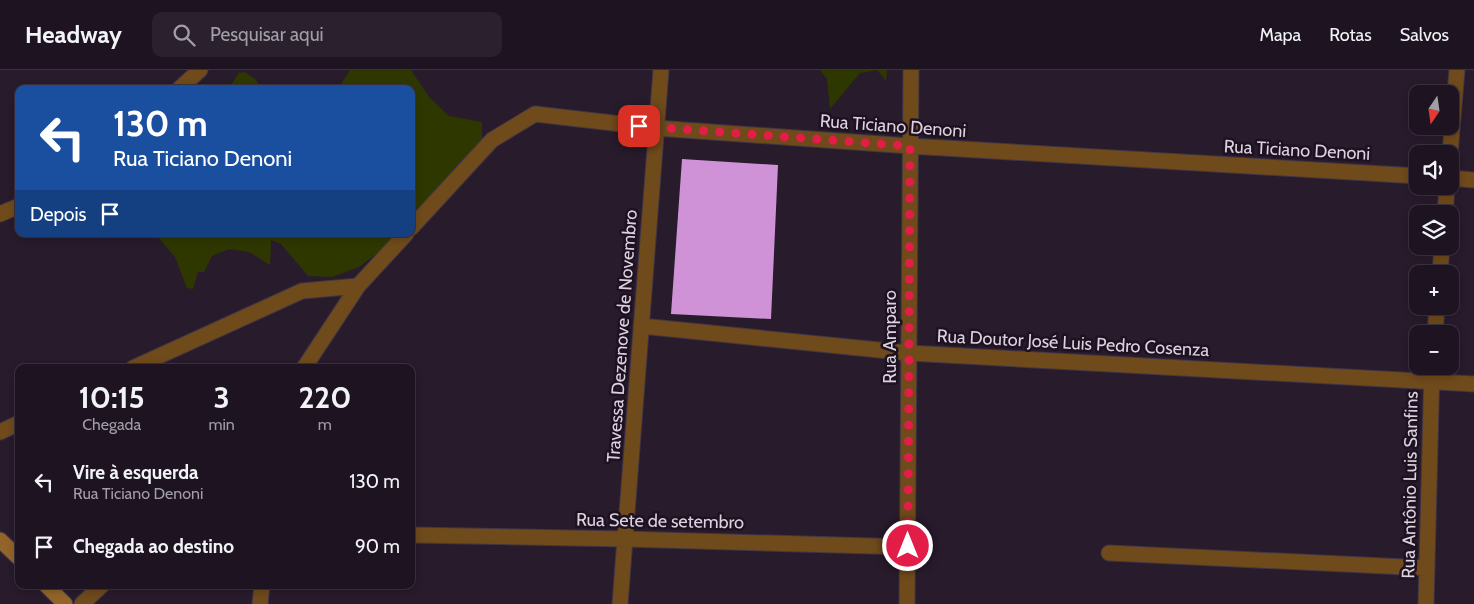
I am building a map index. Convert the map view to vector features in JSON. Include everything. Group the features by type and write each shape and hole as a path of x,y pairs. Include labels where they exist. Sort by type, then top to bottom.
{"street":[{"path":"183,85 200,70"},
{"name":"Travessa Dezenove de Novembro","path":"620,604 661,70"},
{"name":"Rua Amparo","path":"907,604 911,70"},
{"path":"1451,145 1457,70"},
{"name":"Rua Ticiano Denoni","path":"415,224 492,140 536,114 656,128 910,146 1409,175"},
{"path":"1459,179 1474,180"},
{"path":"0,214 15,208"},
{"path":"307,364 358,286 403,237"},
{"path":"142,364 302,291 358,286"},
{"name":"Rua Doutor José Luis Pedro Cosenza","path":"641,326 909,353 1409,373"},
{"name":"Rua Antônio Luis Sanfins","path":"1426,604 1432,375"},
{"name":"Rua Doutor José Luis Pedro Cosenza","path":"1436,375 1474,384"},
{"path":"0,432 15,425"},
{"name":"Rua Sete de setembro","path":"415,535 908,546"},
{"path":"0,540 15,554"},
{"path":"1109,553 1427,568"},
{"path":"50,589 65,604"},
{"path":"82,604 98,589"},
{"path":"260,604 262,589"}],"green space":[{"path":"350,70 411,70 429,97 449,116 482,122 482,142 415,221 415,85 341,85"},
{"path":"820,70 877,70 860,73 830,109 827,79"},
{"path":"877,70 887,70 886,81"},
{"path":"245,72 260,85 231,85 239,73"},
{"path":"158,237 399,237 359,267 332,277 308,276 281,244 271,240 270,265 249,252 229,249 212,256 204,272 198,272 193,289 187,288 175,257"}],"building":[{"path":"682,159 778,165 771,319 671,314"}],"route":[{"path":"639,126 910,146 908,546"}]}
